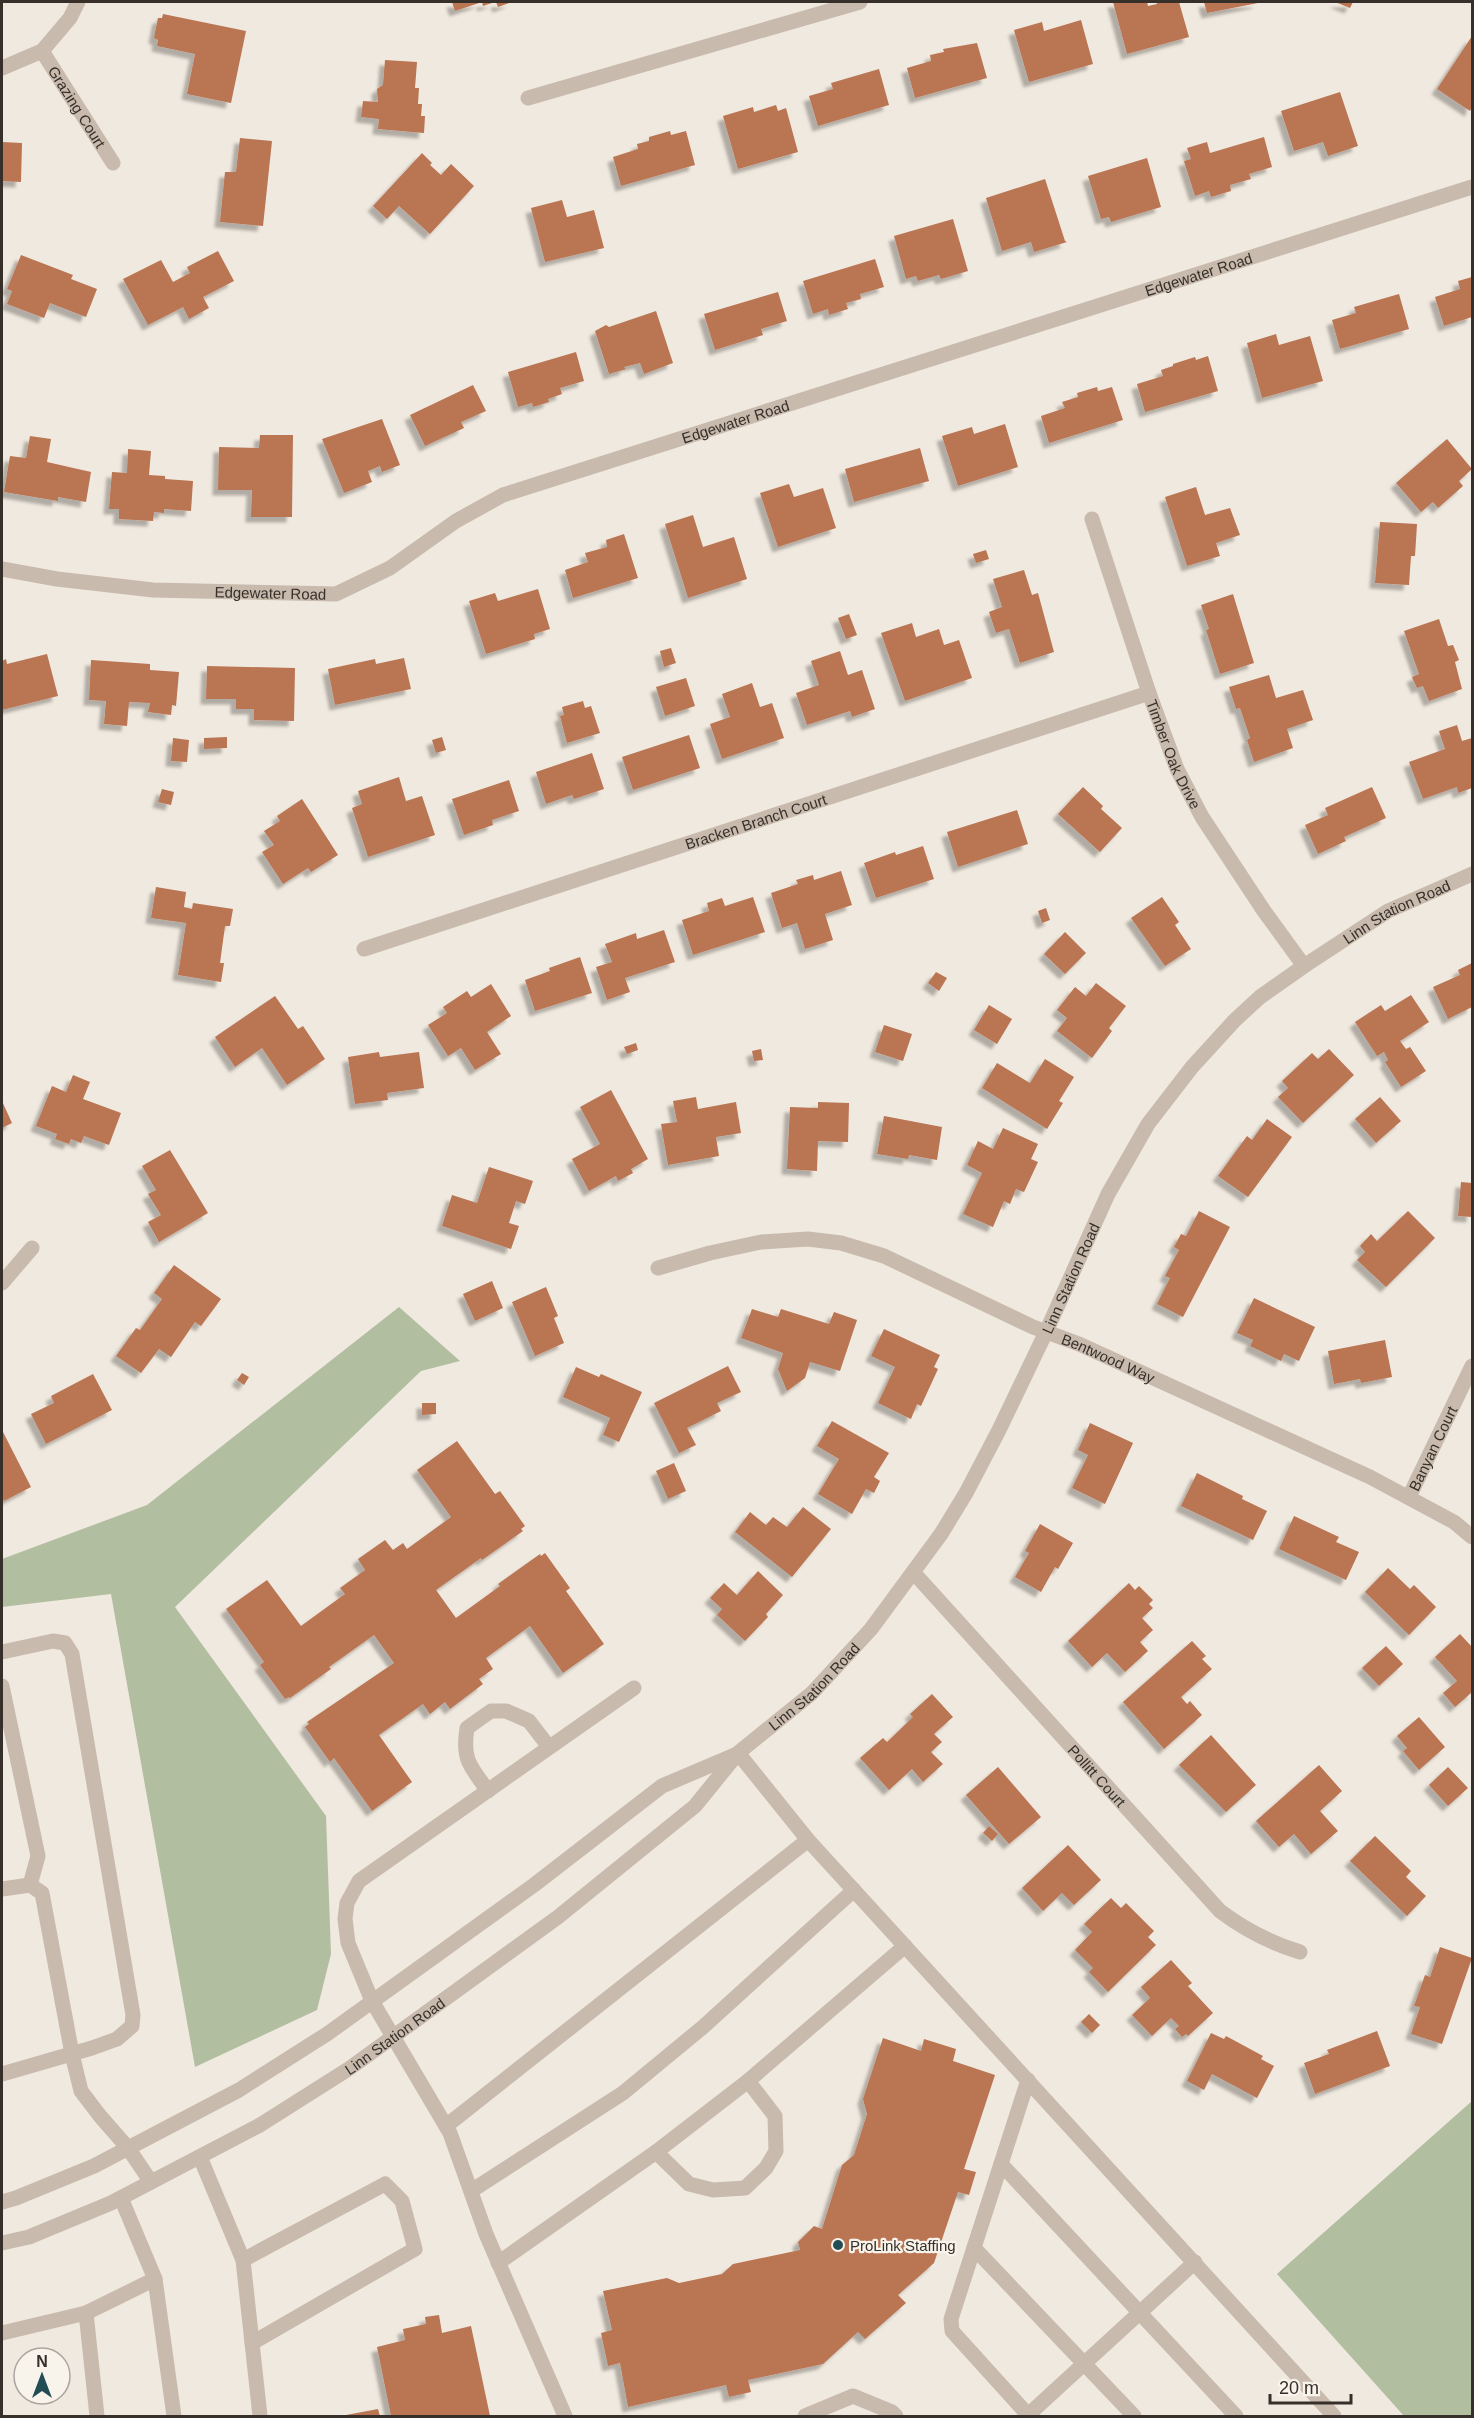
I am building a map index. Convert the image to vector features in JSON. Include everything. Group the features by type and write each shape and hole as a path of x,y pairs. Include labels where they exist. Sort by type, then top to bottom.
{"street":[{"path":"2,68 42,51 70,18 78,2"},
{"path":"528,98 860,2"},
{"name":"Grazing Court","path":"42,51 113,164"},
{"name":"Edgewater Road","path":"2,569 57,579 153,590 336,594 390,568 456,521 503,495 1473,187"},
{"name":"Timber Oak Drive","path":"1092,519 1149,693 1177,769 1202,817 1264,912 1304,966"},
{"name":"Bracken Branch Court","path":"364,950 1149,693"},
{"name":"Linn Station Road","path":"2,2243 29,2237 121,2198 260,2125 350,2068 558,1917 695,1806 738,1754 812,1693 871,1629 941,1534 966,1493 1046,1332 1108,1194 1148,1124 1192,1067 1235,1020 1260,997 1304,966 1388,912 1473,874"},
{"name":"Bentwood Way","path":"658,1268 710,1252 761,1242 808,1239 841,1243 884,1256 1409,1497 1454,1522 1473,1538"},
{"path":"2,1283 32,1248"},
{"name":"Banyan Court","path":"1409,1497 1473,1366"},
{"name":"Pollitt Court","path":"914,1573 1220,1911 1274,1945 1300,1952"},
{"path":"2,1652 53,1641 65,1643 72,1654 133,2015 132,2026 117,2038 72,2054 2,2074"},
{"path":"2,1686 38,1857 30,1885"},
{"path":"565,2416 498,2263 450,2133 372,2001 348,1943 346,1903 359,1881 634,1688"},
{"path":"488,1791 469,1765 464,1748 467,1728 491,1711 506,1712 529,1720 549,1747"},
{"path":"738,1754 808,1840 1334,2416"},
{"name":"Linn Station Road","path":"2,2202 75,2174 239,2090 327,2034 534,1885 662,1786 738,1754"},
{"path":"446,2126 808,1840"},
{"path":"2,1889 30,1885 42,1893 81,2091 129,2148 151,2182"},
{"path":"471,2191 623,2093 703,2027 854,1890"},
{"path":"498,2263 656,2152 748,2081 905,1946"},
{"path":"1028,2080 951,2319 952,2331 1028,2416 1195,2262"},
{"path":"656,2152 689,2184 712,2190 745,2188 766,2168 776,2151 775,2116 748,2081"},
{"path":"200,2157 243,2260 260,2416"},
{"path":"1001,2164 1236,2416"},
{"path":"243,2260 385,2184 402,2201 415,2249 252,2343"},
{"path":"121,2198 155,2279 174,2416"},
{"path":"974,2248 1134,2416"},
{"path":"2,2333 86,2313 155,2279"},
{"path":"86,2313 98,2416"},
{"path":"813,2415 853,2396 892,2412 896,2416"}],"green space":[{"path":"399,1307 460,1361 421,1371 175,1607 326,1816 331,1954 317,2010 195,2067 111,1594 2,1607 2,1559 147,1505"},
{"path":"1472,2101 1472,2416 1404,2416 1277,2274"}],"building":[{"path":"452,2 482,2 455,11"},
{"path":"482,2 495,2 483,6"},
{"path":"496,2 512,2 498,7"},
{"path":"1113,2 1147,2 1148,6 1157,4 1157,2 1179,2 1189,37 1127,54"},
{"path":"1204,2 1258,2 1258,3 1207,13"},
{"path":"1335,2 1353,2 1350,8"},
{"path":"163,14 246,31 231,103 187,94 195,54 157,46 158,40 154,38 158,18 162,18"},
{"path":"1081,20 1093,64 1029,82 1014,30 1042,22 1044,31"},
{"path":"1472,36 1472,107 1470,111 1437,89"},
{"path":"977,43 987,78 915,98 907,68 931,61 930,55 944,52 943,49"},
{"path":"385,60 417,62 415,88 419,88 418,104 422,104 421,116 425,116 424,133 378,129 379,119 361,117 363,101 378,102 377,89 383,85"},
{"path":"879,69 889,105 818,126 809,96 833,89 831,83"},
{"path":"1340,92 1358,146 1328,156 1323,142 1294,151 1281,111"},
{"path":"776,105 778,111 786,108 798,152 738,169 723,116 753,107 754,112"},
{"path":"670,131 671,135 686,131 695,165 621,186 613,157 638,149 637,144 649,141 649,137"},
{"path":"1264,137 1272,167 1249,174 1251,179 1230,185 1231,191 1211,197 1209,191 1195,196 1184,161 1191,159 1187,148 1207,142 1210,153"},
{"path":"240,138 272,141 263,226 220,222 225,172 236,172"},
{"path":"2,142 22,143 21,182 2,181"},
{"path":"422,153 441,175 451,164 474,186 430,234 399,206 387,219 373,206"},
{"path":"1147,158 1161,207 1111,222 1109,217 1101,219 1088,176"},
{"path":"1045,179 1067,242 1034,252 1031,242 1002,251 986,198"},
{"path":"562,200 567,217 594,210 604,248 545,262 531,208"},
{"path":"953,219 968,271 941,279 939,275 918,281 916,276 906,279 894,236"},
{"path":"218,251 234,281 203,297 209,308 189,319 183,307 148,325 123,279 161,260 173,282 190,273 187,267"},
{"path":"21,255 73,275 71,279 97,289 86,317 50,303 44,318 7,304 12,291 7,289"},
{"path":"875,259 884,287 860,294 861,299 846,303 848,309 829,315 828,309 813,314 803,281"},
{"path":"1472,277 1472,317 1444,326 1435,297 1460,289 1458,281"},
{"path":"778,292 787,321 761,329 763,335 715,350 704,314"},
{"path":"1399,294 1409,329 1340,349 1332,320 1356,313 1354,307"},
{"path":"656,311 673,363 644,374 640,363 609,374 595,331 606,325 609,327"},
{"path":"1276,334 1279,345 1310,336 1323,381 1262,398 1247,343"},
{"path":"576,352 584,381 560,388 562,394 548,399 549,402 533,407 532,403 518,407 508,372"},
{"path":"1208,356 1218,391 1145,412 1137,384 1163,376 1161,370 1173,364 1195,357 1196,360"},
{"path":"473,385 486,411 461,422 464,428 425,446 410,415"},
{"path":"1097,387 1098,391 1112,387 1123,420 1049,443 1041,416 1065,408 1062,402 1078,397 1077,393"},
{"path":"382,419 400,465 382,472 380,466 368,471 372,482 344,493 322,439"},
{"path":"1005,424 1018,467 958,486 942,436 972,427 974,434"},
{"path":"260,435 293,435 292,517 251,517 252,490 218,490 219,447 259,448"},
{"path":"30,436 51,439 47,462 91,472 86,502 58,497 58,501 4,492 10,456 26,458"},
{"path":"1447,439 1472,469 1459,481 1463,486 1438,508 1433,502 1421,512 1396,483"},
{"path":"920,448 929,481 854,502 845,469"},
{"path":"128,449 151,451 149,475 165,476 165,479 193,481 191,511 164,509 164,513 154,512 153,521 119,519 119,509 109,509 112,472 127,473"},
{"path":"789,484 794,497 823,488 836,528 778,547 760,493"},
{"path":"1196,487 1205,515 1230,508 1240,535 1216,543 1220,556 1187,566 1165,497"},
{"path":"693,515 703,547 734,537 747,579 688,598 665,524"},
{"path":"1380,522 1417,524 1415,556 1411,556 1409,585 1375,583"},
{"path":"624,534 638,578 573,598 565,570 588,562 585,553 607,547 606,540"},
{"path":"986,550 989,559 976,563 973,554"},
{"path":"1024,570 1032,595 1038,593 1054,652 1020,663 1009,629 996,633 989,612 1002,607 993,579"},
{"path":"538,589 550,629 534,634 535,639 486,654 469,601 495,593 498,601"},
{"path":"1233,594 1254,663 1220,674 1206,630 1209,629 1201,605"},
{"path":"849,614 857,635 846,639 838,618"},
{"path":"1439,619 1448,646 1453,645 1459,660 1455,662 1462,689 1429,701 1423,686 1417,688 1412,677 1419,674 1404,631"},
{"path":"912,623 916,637 939,629 944,645 959,640 972,678 905,701 881,633"},
{"path":"671,648 676,663 664,667 660,651"},
{"path":"840,651 848,675 862,670 875,709 852,717 850,711 807,725 796,693 819,685 811,661"},
{"path":"47,654 58,696 2,710 2,661 6,659 7,664"},
{"path":"404,658 411,689 335,705 328,669 375,659 376,664"},
{"path":"91,660 150,664 150,670 179,672 176,706 172,705 171,715 148,712 150,703 129,702 127,726 104,724 106,701 89,700"},
{"path":"207,666 295,668 294,721 254,720 254,709 236,709 236,699 206,699"},
{"path":"1269,675 1276,698 1303,690 1313,720 1287,729 1293,748 1254,762 1247,740 1250,738 1240,708 1236,709 1229,687"},
{"path":"686,678 695,706 665,716 656,687"},
{"path":"752,683 760,707 772,703 784,738 722,759 710,724 730,717 722,694"},
{"path":"583,701 585,708 591,706 600,733 567,743 560,716 564,715 562,707"},
{"path":"1457,725 1462,741 1472,738 1472,788 1458,793 1457,787 1423,799 1409,762 1445,749 1439,731"},
{"path":"689,735 700,768 633,790 622,757"},
{"path":"227,737 227,748 204,749 204,738"},
{"path":"442,737 446,750 436,753 432,740"},
{"path":"173,738 189,740 187,762 171,761"},
{"path":"592,753 604,789 574,799 572,795 546,804 536,772"},
{"path":"399,777 406,801 422,796 435,835 368,857 352,808 362,804 358,791"},
{"path":"509,780 519,811 492,820 493,825 464,835 452,799"},
{"path":"1083,787 1103,806 1101,809 1122,828 1100,852 1058,814"},
{"path":"1372,787 1386,818 1344,837 1346,841 1318,854 1305,825 1328,815 1325,808"},
{"path":"162,789 174,792 171,805 158,802"},
{"path":"302,799 338,855 311,872 308,868 283,884 262,852 274,845 264,831 280,821 277,816"},
{"path":"1017,810 1028,844 958,867 947,832"},
{"path":"923,846 934,879 876,898 864,863 895,852 896,855"},
{"path":"841,871 852,905 825,914 833,940 805,949 797,923 782,928 771,893 798,884 796,880 813,875 814,880"},
{"path":"156,887 186,892 184,907 192,909 193,903 233,909 230,926 225,926 220,963 224,963 221,982 178,975 186,923 151,918"},
{"path":"753,897 765,932 693,955 682,920 709,911 707,903 722,898 725,906"},
{"path":"1162,897 1179,922 1175,925 1191,949 1165,966 1131,918"},
{"path":"1046,908 1050,920 1042,923 1038,911"},
{"path":"664,930 675,962 625,978 630,992 607,1000 596,967 612,962 605,944 636,933 637,939"},
{"path":"1065,932 1086,953 1065,974 1044,954"},
{"path":"580,957 592,993 535,1011 525,980 550,971 549,968"},
{"path":"1472,963 1472,1007 1448,1019 1433,987 1460,975 1458,970"},
{"path":"936,972 947,978 939,991 928,983"},
{"path":"1096,983 1126,1006 1109,1028 1112,1031 1092,1058 1057,1031 1067,1018 1057,1010 1075,987 1086,996"},
{"path":"491,984 511,1016 487,1032 501,1054 475,1070 461,1048 448,1056 428,1025 447,1013 443,1007 467,991 471,997"},
{"path":"1411,995 1429,1022 1400,1041 1406,1049 1410,1047 1426,1071 1401,1087 1385,1062 1388,1060 1384,1052 1377,1056 1355,1022 1381,1005 1385,1011"},
{"path":"275,996 298,1029 303,1026 325,1059 287,1085 262,1048 235,1067 215,1037"},
{"path":"989,1005 1012,1019 997,1044 974,1030"},
{"path":"884,1025 912,1034 903,1061 875,1052"},
{"path":"636,1043 638,1050 627,1054 624,1047"},
{"path":"761,1049 763,1060 754,1061 752,1051"},
{"path":"1329,1049 1354,1075 1303,1123 1278,1097 1288,1088 1282,1081 1312,1053 1318,1059"},
{"path":"379,1052 380,1057 419,1052 424,1088 387,1093 388,1100 355,1104 348,1057"},
{"path":"1045,1059 1074,1077 1059,1101 1063,1103 1047,1129 982,1088 997,1063 1030,1083"},
{"path":"73,1075 90,1082 83,1099 121,1113 109,1145 84,1136 81,1143 71,1139 69,1144 55,1139 57,1134 36,1126 52,1086 66,1092"},
{"path":"611,1090 648,1159 631,1169 633,1173 618,1181 616,1176 589,1191 572,1159 600,1144 580,1107"},
{"path":"696,1097 698,1109 736,1102 741,1133 716,1137 719,1156 668,1165 661,1124 677,1122 673,1101"},
{"path":"1380,1097 1401,1121 1376,1143 1355,1119"},
{"path":"2,1101 12,1123 2,1128"},
{"path":"818,1102 849,1103 848,1142 818,1141 817,1171 787,1169 790,1107 818,1108"},
{"path":"884,1116 942,1127 937,1160 909,1155 908,1159 877,1154"},
{"path":"1267,1119 1292,1137 1248,1197 1218,1176 1247,1136 1252,1140"},
{"path":"1003,1128 1038,1144 1031,1159 1038,1162 1024,1192 1016,1189 1010,1204 1004,1201 993,1227 963,1214 982,1173 967,1165 978,1141 993,1149"},
{"path":"170,1150 208,1213 159,1242 148,1222 161,1215 148,1194 156,1190 142,1166"},
{"path":"489,1167 533,1181 525,1204 516,1201 509,1223 519,1226 511,1249 442,1226 452,1195 477,1203"},
{"path":"1461,1182 1472,1183 1472,1217 1458,1216"},
{"path":"1199,1211 1230,1227 1183,1317 1157,1304 1170,1278 1165,1276 1179,1250 1174,1247 1181,1234 1186,1236"},
{"path":"1408,1211 1435,1238 1386,1287 1357,1260 1365,1252 1360,1246 1371,1234 1377,1241"},
{"path":"174,1265 221,1299 201,1326 195,1322 171,1357 159,1349 141,1373 116,1356 136,1328 140,1330 162,1299 154,1293"},
{"path":"492,1281 503,1308 475,1321 463,1294"},
{"path":"546,1287 558,1316 554,1318 564,1343 535,1356 512,1302"},
{"path":"1254,1298 1315,1327 1299,1361 1284,1354 1281,1361 1250,1346 1253,1340 1237,1333"},
{"path":"752,1309 778,1317 781,1309 829,1324 834,1312 857,1320 840,1371 810,1362 805,1378 787,1391 778,1369 783,1353 741,1338"},
{"path":"884,1329 940,1355 934,1367 938,1369 921,1406 917,1404 911,1419 878,1403 895,1367 871,1356"},
{"path":"1385,1340 1392,1377 1361,1383 1360,1379 1334,1384 1328,1351"},
{"path":"728,1366 741,1392 717,1403 721,1411 687,1428 696,1445 679,1453 654,1403"},
{"path":"576,1367 599,1377 601,1374 642,1392 619,1442 603,1435 610,1418 563,1397"},
{"path":"242,1373 249,1377 244,1385 237,1380"},
{"path":"93,1374 112,1410 46,1444 31,1414 54,1403 51,1396"},
{"path":"422,1403 436,1403 436,1414 422,1415"},
{"path":"832,1421 889,1453 874,1477 880,1481 874,1493 866,1489 852,1514 818,1494 839,1459 817,1446"},
{"path":"1090,1423 1133,1443 1105,1504 1072,1488 1088,1455 1078,1450"},
{"path":"2,1430 31,1487 4,1501 2,1497"},
{"path":"457,1441 495,1494 500,1491 525,1526 521,1529 523,1531 436,1590 456,1618 500,1586 498,1584 540,1554 541,1556 545,1553 570,1588 566,1591 604,1644 563,1673 530,1626 486,1658 493,1669 479,1679 483,1684 450,1709 445,1702 430,1714 423,1704 379,1735 412,1782 372,1811 334,1758 330,1762 305,1727 309,1724 307,1722 394,1663 374,1635 329,1667 331,1669 290,1698 285,1699 260,1665 264,1662 226,1609 267,1580 301,1626 345,1594 340,1588 365,1570 358,1559 385,1540 393,1550 403,1543 407,1549 451,1517 417,1470"},
{"path":"674,1463 686,1491 668,1499 656,1471"},
{"path":"1197,1473 1267,1511 1253,1540 1181,1506"},
{"path":"803,1507 831,1529 792,1577 735,1532 750,1512 766,1525 773,1517 787,1527"},
{"path":"1294,1516 1339,1537 1336,1542 1359,1552 1346,1580 1279,1549"},
{"path":"1040,1524 1073,1543 1058,1569 1055,1567 1041,1592 1015,1577 1029,1553 1025,1551"},
{"path":"1388,1568 1410,1589 1414,1585 1436,1607 1409,1635 1365,1592"},
{"path":"758,1571 783,1595 766,1614 768,1617 745,1641 717,1615 722,1609 710,1598 724,1583 737,1595"},
{"path":"1129,1583 1135,1590 1139,1586 1153,1600 1149,1604 1153,1608 1142,1618 1153,1630 1140,1642 1148,1651 1125,1672 1107,1653 1092,1667 1068,1641"},
{"path":"1460,1634 1472,1647 1472,1695 1471,1693 1455,1707 1443,1693 1457,1681 1435,1657"},
{"path":"1192,1641 1206,1656 1202,1659 1212,1669 1181,1697 1187,1704 1190,1701 1202,1715 1164,1749 1123,1702"},
{"path":"1386,1646 1403,1664 1379,1686 1362,1668"},
{"path":"932,1694 953,1717 934,1734 942,1742 931,1752 943,1764 923,1782 912,1769 889,1790 860,1758 883,1738 887,1742 913,1717 910,1714"},
{"path":"1419,1717 1445,1747 1419,1770 1403,1751 1407,1748 1397,1736"},
{"path":"1211,1735 1256,1785 1226,1812 1179,1765"},
{"path":"1319,1765 1342,1791 1320,1811 1338,1831 1311,1854 1294,1834 1279,1847 1256,1821"},
{"path":"998,1767 1041,1817 1009,1844 966,1795"},
{"path":"1448,1767 1468,1788 1448,1806 1429,1785"},
{"path":"989,1826 998,1834 992,1841 983,1833"},
{"path":"1375,1836 1411,1871 1406,1877 1426,1896 1407,1916 1350,1861"},
{"path":"1068,1845 1101,1880 1074,1905 1062,1893 1043,1911 1022,1888"},
{"path":"1111,1898 1121,1908 1126,1903 1154,1931 1148,1937 1156,1945 1108,1992 1089,1972 1093,1968 1075,1950 1092,1932 1084,1924"},
{"path":"1440,1947 1472,1958 1442,2044 1411,2034 1420,2007 1414,2006 1425,1975 1430,1977"},
{"path":"1171,1960 1192,1983 1188,1986 1213,2013 1188,2036 1186,2034 1182,2037 1175,2029 1179,2026 1171,2018 1152,2036 1132,2015 1150,1998 1141,1987"},
{"path":"1089,2014 1100,2025 1092,2033 1081,2022"},
{"path":"1377,2031 1390,2066 1315,2094 1304,2063 1329,2054 1327,2050"},
{"path":"1211,2033 1224,2039 1226,2036 1263,2056 1261,2059 1274,2066 1257,2098 1212,2074 1204,2090 1187,2081"},
{"path":"883,2038 921,2051 924,2039 956,2049 953,2061 995,2075 964,2169 976,2172 969,2195 958,2192 934,2263 898,2295 906,2303 865,2339 858,2332 823,2364 748,2380 751,2392 729,2397 726,2385 628,2407 620,2363 608,2366 601,2333 612,2330 603,2291 667,2278 679,2283 722,2274 733,2264 800,2250 798,2242 814,2226 822,2229 842,2165 854,2155 867,2114 863,2099"},
{"path":"439,2315 442,2333 471,2326 490,2416 391,2416 377,2347 405,2340 403,2329 426,2324 425,2317"},
{"path":"378,2409 380,2416 346,2416 346,2415"}],"place":[{"name":"ProLink Staffing","path":"838,2245"}]}
